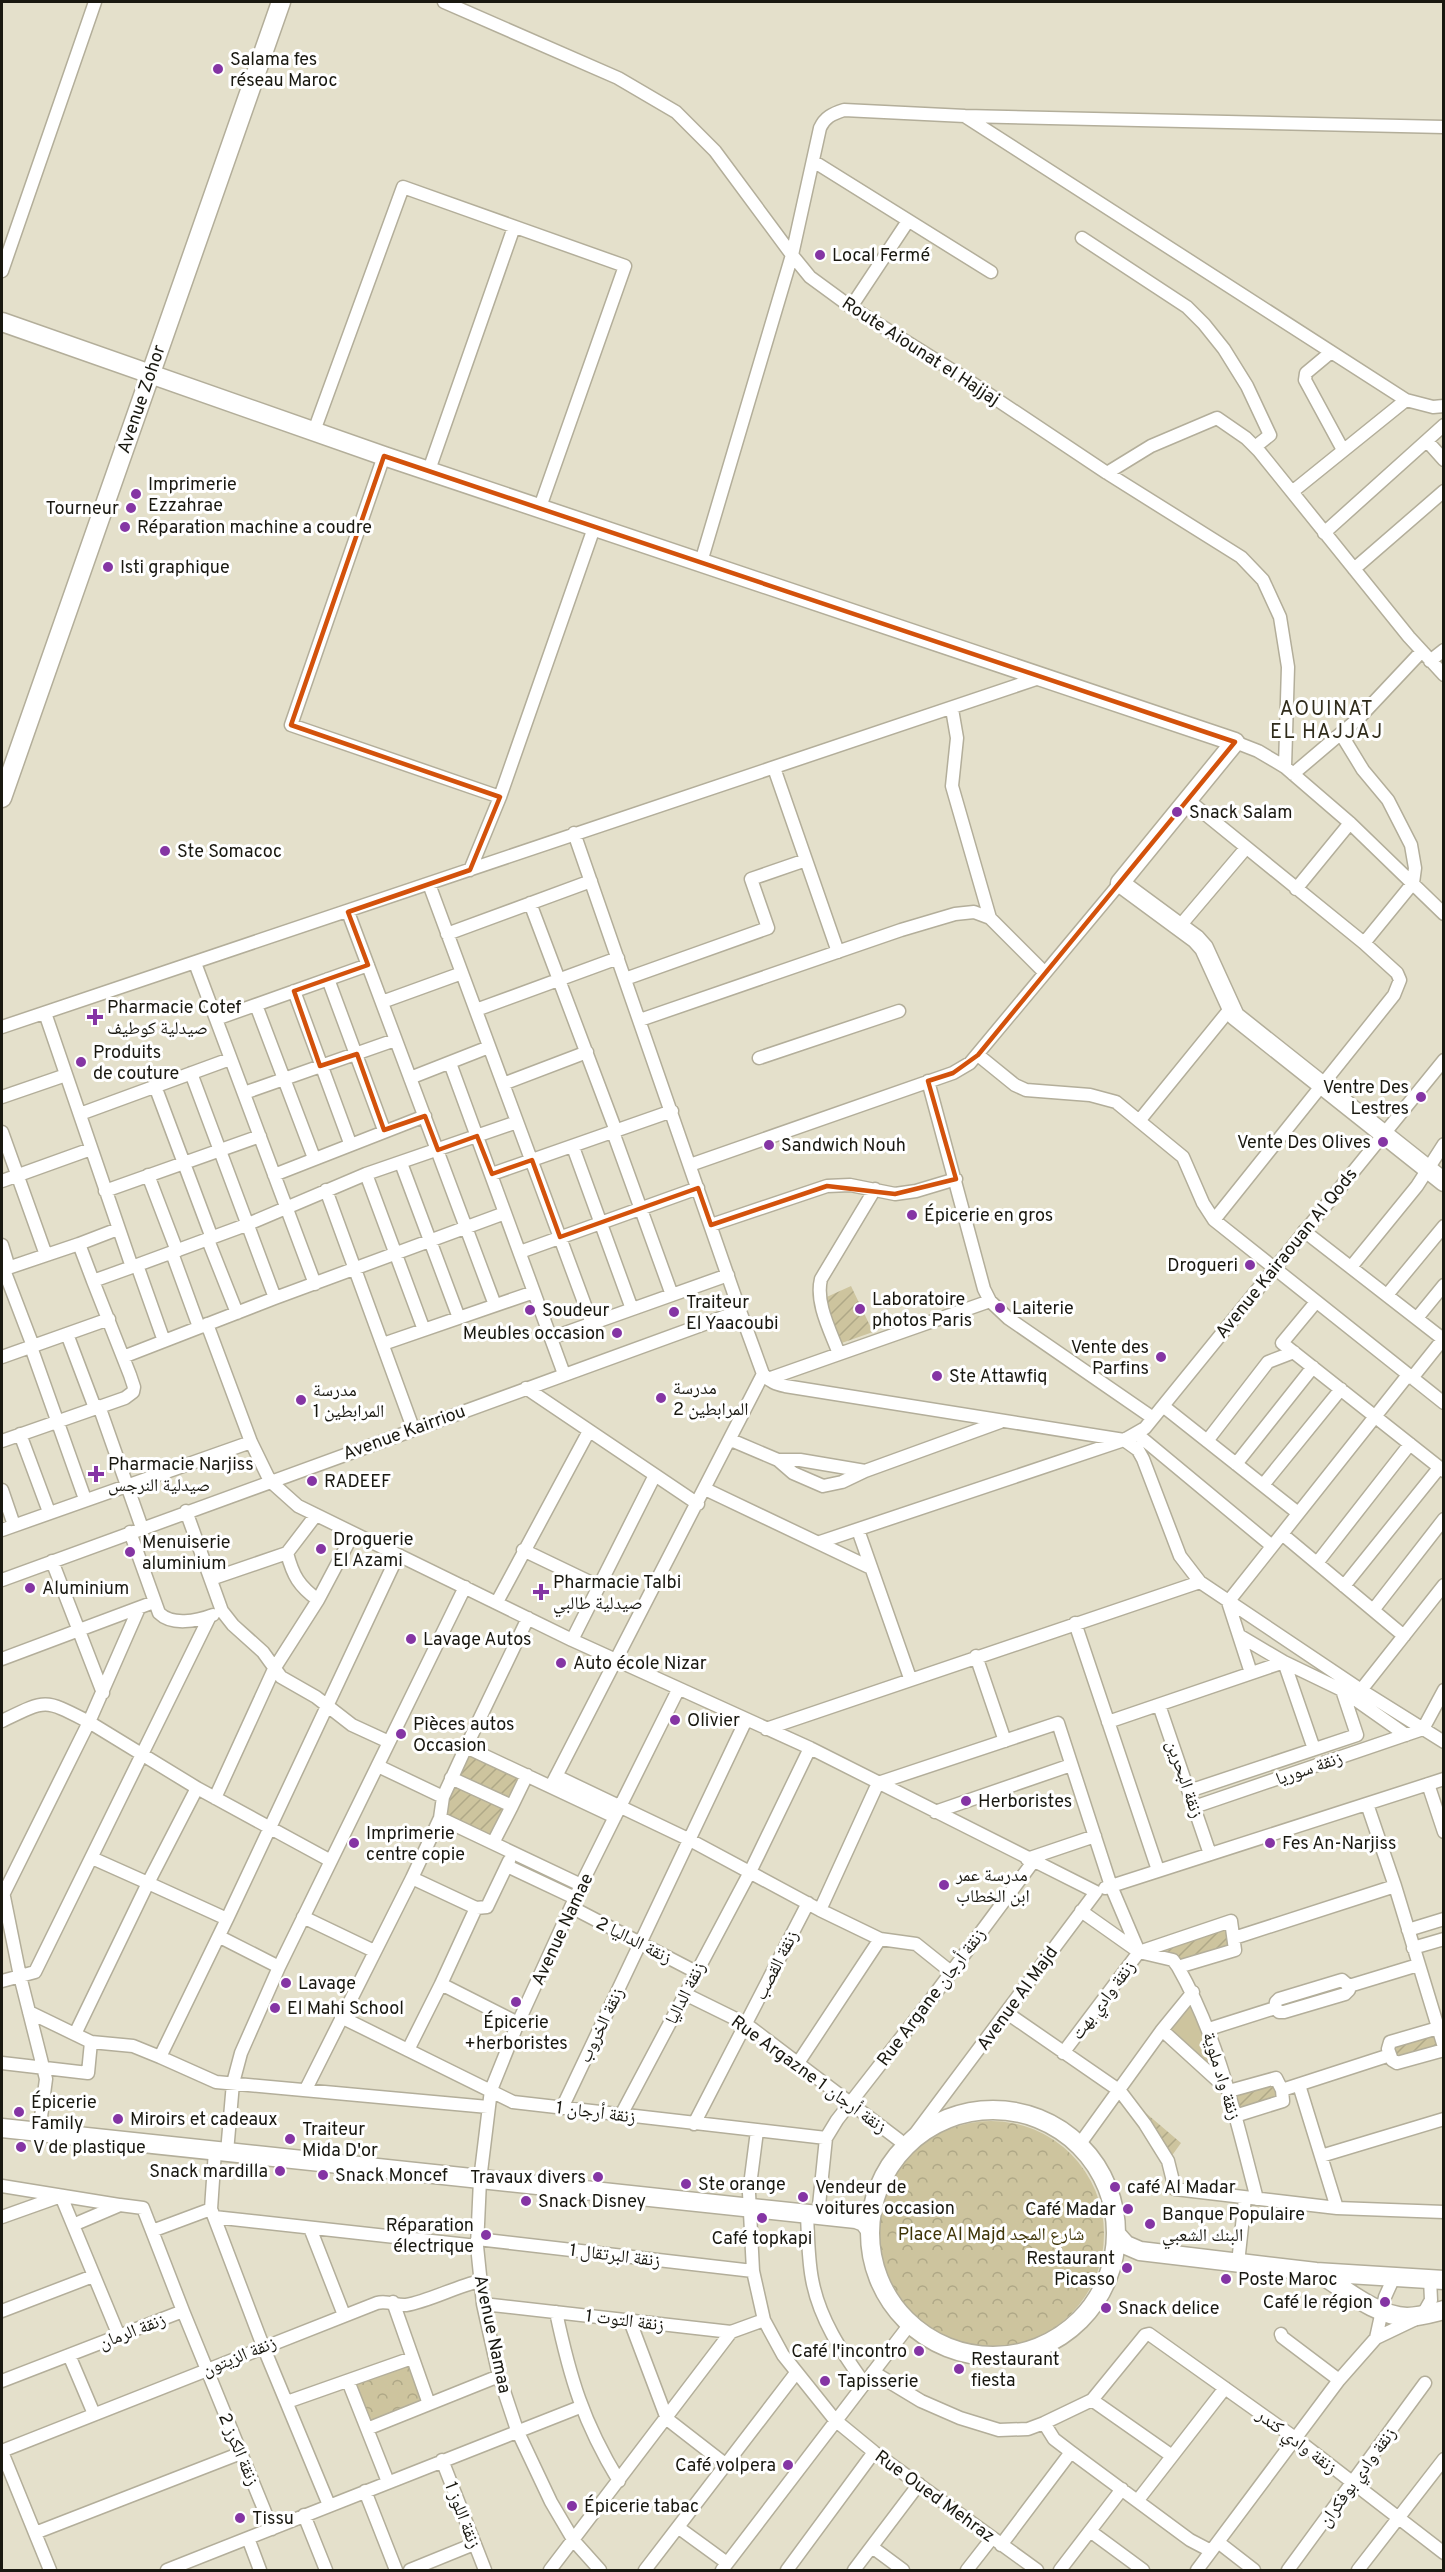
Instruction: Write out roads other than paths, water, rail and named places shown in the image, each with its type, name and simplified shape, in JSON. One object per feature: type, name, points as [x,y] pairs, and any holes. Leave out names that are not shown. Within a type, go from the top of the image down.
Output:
[{"type":"street","points":[[2,271],[95,2]]},
{"type":"street","name":"Avenue Zohor","points":[[2,798],[281,2]]},
{"type":"street","name":"Route Aiounat el Hajjaj","points":[[444,2],[618,78],[676,112],[696,129],[715,151],[810,277],[851,307],[963,376],[1107,473],[1241,557],[1263,580],[1280,617],[1288,667],[1289,771]]},
{"type":"street","points":[[701,562],[792,255],[820,128],[824,119],[834,113],[844,110],[965,116],[1443,127]]},
{"type":"street","points":[[965,116],[1406,400],[1433,407],[1443,406]]},
{"type":"street","points":[[813,161],[991,272]]},
{"type":"street","points":[[314,431],[403,187],[625,266],[540,507]]},
{"type":"street","points":[[851,307],[908,221]]},
{"type":"street","points":[[429,470],[514,227]]},
{"type":"street","points":[[1083,238],[1186,307],[1218,341],[1247,386],[1270,435],[1255,447]]},
{"type":"street","points":[[2,322],[384,456],[595,525],[1265,754],[1289,771],[1350,824],[1443,914]]},
{"type":"street","points":[[1330,352],[1306,374],[1305,380],[1343,450]]},
{"type":"street","points":[[1292,492],[1406,400]]},
{"type":"street","points":[[1107,473],[1151,446],[1217,418],[1255,447],[1443,675]]},
{"type":"street","points":[[1324,533],[1443,425]]},
{"type":"street","points":[[1426,441],[1443,460]]},
{"type":"street","points":[[384,456],[291,725],[500,797]]},
{"type":"street","points":[[1354,569],[1443,491]]},
{"type":"street","points":[[470,870],[500,797],[595,525]]},
{"type":"street","points":[[1289,771],[1341,734],[1426,656],[1443,650]]},
{"type":"street","points":[[2,1027],[1042,677]]},
{"type":"street","points":[[952,709],[957,738],[952,786],[990,918]]},
{"type":"street","points":[[1341,734],[1363,770],[1388,800],[1406,833],[1413,856],[1413,883],[1364,943]]},
{"type":"street","points":[[690,1165],[953,1073],[978,1055],[1235,742]]},
{"type":"street","points":[[774,768],[838,952]]},
{"type":"street","points":[[1188,800],[1364,943],[1397,973],[1400,984],[1394,995],[1214,1220]]},
{"type":"street","points":[[1296,889],[1350,824]]},
{"type":"street","points":[[574,833],[740,1311],[766,1377],[776,1384],[785,1386],[1124,1440],[1138,1450],[1143,1459],[1180,1556],[1200,1582],[1443,1742]]},
{"type":"street","points":[[1179,927],[1246,848]]},
{"type":"street","points":[[626,979],[768,928],[751,879],[806,860]]},
{"type":"street","points":[[447,934],[591,881]]},
{"type":"street","points":[[1120,883],[1204,948],[1235,1016],[1443,1182]]},
{"type":"street","points":[[429,884],[592,1324]]},
{"type":"street","points":[[530,903],[587,1052],[672,1295]]},
{"type":"street","points":[[348,912],[495,1305]]},
{"type":"street","points":[[640,1020],[955,914],[974,912],[990,918],[1045,973]]},
{"type":"street","points":[[476,1010],[618,958]]},
{"type":"street","points":[[195,963],[315,1284]]},
{"type":"street","points":[[216,1019],[369,965]]},
{"type":"street","points":[[382,1002],[462,973]]},
{"type":"street","points":[[328,979],[384,1130]]},
{"type":"street","points":[[294,991],[350,1143]]},
{"type":"street","points":[[256,1005],[314,1158]]},
{"type":"street","points":[[1140,1121],[1230,1009]]},
{"type":"street","points":[[759,1058],[899,1011]]},
{"type":"street","points":[[45,1013],[118,1229],[164,1341]]},
{"type":"street","points":[[244,1093],[395,1040]]},
{"type":"street","points":[[410,1078],[489,1047]]},
{"type":"street","points":[[503,1084],[587,1052]]},
{"type":"street","points":[[978,1055],[1015,1085],[1026,1090],[1105,1098],[1116,1102],[1183,1157],[1203,1203],[1214,1220],[1442,1400]]},
{"type":"street","points":[[80,1114],[230,1059]]},
{"type":"street","name":"Avenue Kairaouan Al Qods","points":[[820,1542],[1137,1434],[1163,1406],[1443,1060]]},
{"type":"street","points":[[450,1063],[564,1374]]},
{"type":"street","points":[[191,1073],[274,1298]]},
{"type":"street","points":[[2,1097],[66,1075]]},
{"type":"street","points":[[928,1081],[984,1289],[990,1301],[1008,1318],[1153,1418]]},
{"type":"street","points":[[155,1086],[237,1313]]},
{"type":"street","points":[[492,1174],[672,1112]]},
{"type":"street","points":[[274,1175],[350,1143],[425,1116]]},
{"type":"street","points":[[93,1281],[246,1225],[366,1174],[517,1122]]},
{"type":"street","points":[[2,1132],[46,1256]]},
{"type":"street","points":[[105,1191],[260,1136]]},
{"type":"street","points":[[1352,1267],[1417,1186],[1443,1144]]},
{"type":"street","points":[[573,1147],[632,1310]]},
{"type":"street","points":[[2,1181],[91,1149]]},
{"type":"street","points":[[400,1163],[459,1318]]},
{"type":"street","points":[[366,1174],[424,1330]]},
{"type":"street","points":[[148,1175],[174,1252],[251,1442],[270,1481],[298,1506],[572,1640],[810,1749],[1096,1892],[1443,1779]]},
{"type":"street","points":[[711,1225],[827,1186],[850,1185],[895,1194],[916,1191],[956,1179]]},
{"type":"street","points":[[520,1252],[698,1188]]},
{"type":"street","points":[[839,1354],[820,1300],[821,1279],[874,1189]]},
{"type":"street","points":[[326,1190],[413,1428]]},
{"type":"street","points":[[123,1357],[274,1298],[505,1213]]},
{"type":"street","points":[[1387,1295],[1443,1226]]},
{"type":"street","points":[[5,1269],[118,1229]]},
{"type":"street","points":[[1228,1602],[1376,1416],[1443,1338],[1304,1231]]},
{"type":"street","points":[[2,1441],[125,1398],[133,1392],[132,1381],[79,1244]]},
{"type":"street","points":[[2,1245],[5,1269],[85,1499]]},
{"type":"street","points":[[551,1338],[728,1275]]},
{"type":"street","points":[[1417,1318],[1443,1285]]},
{"type":"street","points":[[383,1344],[534,1292]]},
{"type":"street","points":[[553,1781],[766,1377],[990,1301]]},
{"type":"street","points":[[1316,1302],[1282,1343],[1441,1470],[1344,1586]]},
{"type":"street","name":"Avenue Kairriou","points":[[2,1580],[413,1428],[740,1311]]},
{"type":"street","points":[[2,1357],[109,1319]]},
{"type":"street","points":[[67,1334],[128,1484],[136,1530],[154,1602],[165,1618],[197,1620],[222,1611]]},
{"type":"street","points":[[1207,1441],[1268,1362],[1294,1352]]},
{"type":"street","points":[[1236,1464],[1312,1367]]},
{"type":"street","points":[[526,1388],[698,1504]]},
{"type":"street","points":[[1263,1485],[1341,1389]]},
{"type":"street","points":[[1163,1406],[1298,1514]]},
{"type":"street","points":[[731,1440],[778,1460],[793,1473],[823,1486],[842,1482],[865,1471],[1002,1421]]},
{"type":"street","points":[[497,1602],[589,1431]]},
{"type":"street","points":[[20,1434],[50,1512]]},
{"type":"street","points":[[1137,1434],[1272,1546]]},
{"type":"street","points":[[2,1530],[251,1442]]},
{"type":"street","points":[[1317,1563],[1410,1444]]},
{"type":"street","points":[[778,1460],[800,1460],[865,1471]]},
{"type":"street","points":[[572,1640],[655,1474]]},
{"type":"street","points":[[705,1489],[871,1568]]},
{"type":"street","points":[[2,1490],[14,1525]]},
{"type":"street","points":[[186,1512],[222,1611],[233,1625],[263,1652],[274,1669],[289,1683],[328,1706],[352,1725],[389,1742]]},
{"type":"street","points":[[211,1580],[287,1553],[316,1515]]},
{"type":"street","points":[[1374,1610],[1443,1520]]},
{"type":"street","points":[[858,1530],[910,1678]]},
{"type":"street","points":[[215,1798],[274,1669],[318,1600],[353,1534]]},
{"type":"street","points":[[1282,1534],[1404,1636]]},
{"type":"street","points":[[523,1550],[598,1586]]},
{"type":"street","points":[[287,1553],[295,1579],[301,1588],[318,1600]]},
{"type":"street","points":[[160,2057],[271,1830],[398,1555]]},
{"type":"street","points":[[52,1561],[102,1694]]},
{"type":"street","points":[[765,1729],[910,1678],[1200,1582]]},
{"type":"street","points":[[1361,1690],[1443,1585]]},
{"type":"street","points":[[329,2505],[263,2346],[213,2213],[221,2152],[236,2067],[279,1967],[465,1587]]},
{"type":"street","points":[[2,1659],[154,1602]]},
{"type":"street","points":[[1228,1602],[1251,1673]]},
{"type":"street","points":[[39,2132],[46,2079],[20,1976],[3,1888],[89,1722],[139,1608]]},
{"type":"street","points":[[2,1981],[35,1972],[210,1616]]},
{"type":"street","points":[[306,2089],[412,1878],[440,1818],[443,1797],[528,1618]]},
{"type":"street","points":[[1075,1623],[1158,1870]]},
{"type":"street","points":[[1240,1636],[1284,1662],[1342,1690],[1406,1735]]},
{"type":"street","points":[[976,1656],[1005,1741]]},
{"type":"street","points":[[1108,1722],[1284,1662]]},
{"type":"street","points":[[1284,1662],[1314,1749]]},
{"type":"street","name":"Avenue Namae","points":[[480,2180],[491,2090],[518,2023],[581,1885],[678,1690]]},
{"type":"street","name":"زنقة سوريا","points":[[1189,1791],[1357,1735],[1342,1690]]},
{"type":"street","points":[[1423,1729],[1443,1690]]},
{"type":"street","points":[[2,1721],[33,1706],[44,1703],[56,1705],[89,1722],[271,1830],[331,1861]]},
{"type":"street","name":"زنقة البحرين","points":[[1159,1705],[1210,1854]]},
{"type":"street","name":"زنقة الخروب","points":[[562,2108],[746,1720]]},
{"type":"street","points":[[820,1910],[878,1783],[1058,1723],[1112,1886],[1139,1952]]},
{"type":"street","name":"زنقة سوريا","points":[[1194,1806],[1423,1729]]},
{"type":"street","points":[[466,1747],[527,1775],[553,1781],[618,1811],[688,1839],[820,1910],[880,1939],[916,1944],[951,1972]]},
{"type":"street","name":"زنقة الداليا","points":[[621,2115],[750,1872],[810,1749]]},
{"type":"street","points":[[935,1812],[1071,1765]]},
{"type":"street","points":[[378,1766],[443,1797]]},
{"type":"street","points":[[493,1843],[527,1775]]},
{"type":"street","points":[[452,1778],[512,1806]]},
{"type":"street","points":[[1428,1784],[1443,1832]]},
{"type":"street","points":[[75,2034],[197,1788]]},
{"type":"street","points":[[1367,1804],[1395,1886],[1438,2028],[1443,2048],[1398,2063],[1390,2055],[1388,2046],[1390,2042],[1438,2028]]},
{"type":"street","points":[[440,1818],[581,1885]]},
{"type":"street","points":[[1030,1861],[1095,1836]]},
{"type":"street","points":[[412,1878],[476,1908],[487,1907],[513,1853]]},
{"type":"street","points":[[92,1858],[227,1919]]},
{"type":"street","name":"Rue Argane زنقة أرجان","points":[[850,2102],[951,1972],[1030,1861]]},
{"type":"street","name":"زنقة الداليا 2","points":[[507,1866],[696,1972]]},
{"type":"street","points":[[1081,1911],[1139,1952],[1175,1963],[1235,1950],[1234,1938],[1395,1886]]},
{"type":"street","name":"Avenue Al Majd","points":[[903,2143],[938,2104],[1096,1892]]},
{"type":"street","name":"زنقة القصب","points":[[694,2124],[808,1903]]},
{"type":"street","points":[[408,2050],[476,1908]]},
{"type":"street","points":[[303,1917],[374,1951]]},
{"type":"street","points":[[1408,1930],[1443,1919]]},
{"type":"street","name":"زنقة وادي بهت","points":[[1063,2053],[1139,1952],[1230,1921],[1234,1938]]},
{"type":"street","points":[[220,1937],[279,1967]]},
{"type":"street","points":[[798,2063],[880,1939]]},
{"type":"street","points":[[1413,1948],[1443,1939]]},
{"type":"street","name":"زنقة واد ملوية","points":[[1175,1963],[1193,1992],[1209,2029],[1229,2091],[1251,2198]]},
{"type":"street","points":[[1209,2029],[1275,2008],[1279,1999],[1342,1980],[1349,1986],[1418,1965]]},
{"type":"street","points":[[441,1984],[518,2023]]},
{"type":"street","points":[[1079,2145],[1162,2030],[1193,1992]]},
{"type":"street","name":"Rue Argazne 1 زنقة أرجان","points":[[685,1994],[746,2024],[903,2143]]},
{"type":"street","points":[[29,2012],[92,2042],[133,2046],[216,2082],[489,2107]]},
{"type":"street","points":[[1007,2013],[1120,2091],[1145,2124],[1168,2161],[1175,2189],[1337,2208],[1443,2212]]},
{"type":"street","name":"زنقة أرجان 1","points":[[341,2017],[513,2102],[826,2139]]},
{"type":"street","points":[[1162,2030],[1229,2091],[1276,2078],[1282,2090],[1283,2101],[1235,2116]]},
{"type":"street","points":[[2,2063],[88,2073],[92,2042]]},
{"type":"street","points":[[1282,2090],[1390,2055]]},
{"type":"street","points":[[1299,2085],[1337,2208]]},
{"type":"street","points":[[850,2102],[826,2139],[812,2215],[812,2278],[826,2323],[842,2353],[864,2383]]},
{"type":"street","points":[[995,2110],[1021,2114],[1045,2122],[1079,2145],[1095,2163],[1106,2184],[1115,2211],[1117,2235],[1114,2259],[1103,2290],[1084,2316],[1053,2341],[1026,2352],[994,2356],[966,2354],[936,2343],[910,2324],[891,2303],[878,2278],[863,2224],[872,2209],[882,2180],[903,2143],[948,2119],[974,2112],[995,2110]]},
{"type":"street","points":[[1321,2156],[1443,2119]]},
{"type":"street","points":[[2,2128],[812,2215],[863,2224]]},
{"type":"street","name":"Rue Oued Mehraz","points":[[757,2131],[749,2209],[753,2271],[764,2320],[771,2337],[796,2373],[835,2420],[874,2452],[1037,2571]]},
{"type":"street","name":"Avenue Namaa","points":[[480,2180],[477,2243],[480,2281],[499,2376],[517,2430],[551,2502],[574,2541],[600,2571]]},
{"type":"street","points":[[2,2186],[120,2205]]},
{"type":"street","points":[[2,2217],[61,2196]]},
{"type":"street","points":[[61,2196],[119,2336]]},
{"type":"street","points":[[1238,2263],[1251,2198]]},
{"type":"street","points":[[73,2225],[120,2205]]},
{"type":"street","name":"زنقة الرمان","points":[[2,2381],[183,2311],[143,2208],[120,2205]]},
{"type":"street","points":[[152,2231],[213,2213]]},
{"type":"street","name":"زنقة البرتقال 1","points":[[213,2213],[310,2228],[753,2271]]},
{"type":"street","points":[[310,2228],[344,2315]]},
{"type":"street","points":[[1117,2235],[1126,2245],[1140,2251],[1316,2272],[1437,2280],[1431,2300],[1422,2316]]},
{"type":"street","points":[[1114,2259],[1140,2251]]},
{"type":"street","points":[[1316,2272],[1382,2311],[1398,2316],[1422,2316]]},
{"type":"street","points":[[2,2311],[93,2276]]},
{"type":"street","points":[[1376,2338],[1388,2287],[1394,2277]]},
{"type":"street","name":"زنقة الزيتون","points":[[2,2452],[263,2346],[377,2303],[393,2302],[407,2305],[464,2284],[480,2281]]},
{"type":"street","points":[[393,2302],[429,2404]]},
{"type":"street","name":"زنقة التوت 1","points":[[483,2304],[731,2332],[764,2320]]},
{"type":"street","points":[[1197,2571],[1339,2380],[1376,2338],[1422,2316],[1443,2310]]},
{"type":"street","name":"زنقة الكرز 2","points":[[183,2311],[272,2529]]},
{"type":"street","points":[[556,2312],[580,2407],[597,2446],[619,2481]]},
{"type":"street","points":[[630,2321],[667,2419],[725,2464]]},
{"type":"street","points":[[678,2528],[724,2567],[910,2324]]},
{"type":"street","points":[[550,2571],[731,2332]]},
{"type":"street","name":"زنقة وادي كندر","points":[[1092,2400],[1148,2334],[1295,2438],[1443,2553]]},
{"type":"street","points":[[1281,2334],[1339,2380]]},
{"type":"street","points":[[69,2355],[94,2414]]},
{"type":"street","points":[[287,2402],[412,2358]]},
{"type":"street","points":[[873,2372],[921,2400],[982,2425],[1010,2431],[1044,2423],[1092,2400],[1172,2456]]},
{"type":"street","points":[[645,2571],[796,2373]]},
{"type":"street","points":[[367,2429],[499,2376]]},
{"type":"street","points":[[348,2381],[388,2482]]},
{"type":"street","name":"زنقة وادي بوفكران","points":[[1288,2571],[1425,2383]]},
{"type":"street","points":[[1138,2500],[1224,2388]]},
{"type":"street","points":[[167,2571],[517,2430],[580,2407]]},
{"type":"street","points":[[1044,2423],[1054,2439],[1190,2540],[1215,2547],[1254,2571]]},
{"type":"street","points":[[2,2452],[50,2571]]},
{"type":"street","points":[[787,2571],[874,2452]]},
{"type":"street","points":[[967,2571],[997,2541],[1071,2452]]},
{"type":"street","points":[[35,2533],[241,2453]]},
{"type":"street","points":[[1358,2571],[1443,2459]]},
{"type":"street","name":"زنقة اللوز 1","points":[[442,2460],[485,2571]]},
{"type":"street","points":[[854,2571],[919,2484]]},
{"type":"street","points":[[1060,2571],[1122,2489]]},
{"type":"street","points":[[365,2491],[396,2571]]},
{"type":"street","points":[[304,2516],[326,2571]]},
{"type":"street","points":[[1090,2531],[1143,2571]]},
{"type":"street","points":[[248,2538],[260,2571]]},
{"type":"street","points":[[410,2571],[474,2544]]},
{"type":"street","points":[[872,2547],[903,2571]]},
{"type":"place","name":"Salama fes réseau Maroc","points":[[218,69]]},
{"type":"place","name":"Local Fermé","points":[[820,255]]},
{"type":"place","name":"Imprimerie Ezzahrae","points":[[136,494]]},
{"type":"place","name":"Tourneur","points":[[131,508]]},
{"type":"place","name":"Réparation machine a coudre","points":[[125,527]]},
{"type":"place","name":"Isti graphique","points":[[108,567]]},
{"type":"place","name":"Snack Salam","points":[[1177,812]]},
{"type":"place","name":"Ste Somacoc","points":[[165,851]]},
{"type":"place","name":"Pharmacie Cotef صيدلية كوطيف","points":[[95,1017]]},
{"type":"place","name":"Produits de couture","points":[[81,1062]]},
{"type":"place","name":"Ventre Des Lestres","points":[[1421,1097]]},
{"type":"place","name":"Vente Des Olives","points":[[1383,1142]]},
{"type":"place","name":"Sandwich Nouh","points":[[769,1145]]},
{"type":"place","name":"Épicerie en gros","points":[[912,1215]]},
{"type":"place","name":"Drogueri","points":[[1250,1265]]},
{"type":"place","name":"Laiterie","points":[[1000,1308]]},
{"type":"place","name":"Laboratoire photos Paris","points":[[860,1309]]},
{"type":"place","name":"Soudeur","points":[[530,1310]]},
{"type":"place","name":"Traiteur El Yaacoubi","points":[[674,1312]]},
{"type":"place","name":"Meubles occasion","points":[[617,1333]]},
{"type":"place","name":"Vente des Parfins","points":[[1161,1357]]},
{"type":"place","name":"Ste Attawfiq","points":[[937,1376]]},
{"type":"place","name":"مدرسة المرابطين 2","points":[[661,1398]]},
{"type":"place","name":"مدرسة المرابطين 1","points":[[301,1400]]},
{"type":"place","name":"Pharmacie Narjiss صيدلية النرجس","points":[[96,1474]]},
{"type":"place","name":"RADEEF","points":[[312,1481]]},
{"type":"place","name":"Droguerie El Azami","points":[[321,1549]]},
{"type":"place","name":"Menuiserie aluminium","points":[[130,1552]]},
{"type":"place","name":"Aluminium","points":[[30,1588]]},
{"type":"place","name":"Pharmacie Talbi صيدلية طالبي","points":[[541,1592]]},
{"type":"place","name":"Lavage Autos","points":[[411,1639]]},
{"type":"place","name":"Auto école Nizar","points":[[561,1663]]},
{"type":"place","name":"Olivier","points":[[675,1720]]},
{"type":"place","name":"Pièces autos Occasion","points":[[401,1734]]},
{"type":"place","name":"Herboristes","points":[[966,1801]]},
{"type":"place","name":"Imprimerie centre copie","points":[[354,1843]]},
{"type":"place","name":"Fes An-Narjiss","points":[[1270,1843]]},
{"type":"place","name":"مدرسة عمر ابن الخطاب","points":[[944,1885]]},
{"type":"place","name":"Lavage","points":[[286,1983]]},
{"type":"place","name":"Épicerie +herboristes","points":[[516,2002]]},
{"type":"place","name":"El Mahi School","points":[[275,2008]]},
{"type":"place","name":"Épicerie Family","points":[[19,2112]]},
{"type":"place","name":"Miroirs et cadeaux","points":[[118,2119]]},
{"type":"place","name":"Traiteur Mida D'or","points":[[290,2139]]},
{"type":"place","name":"V de plastique","points":[[21,2147]]},
{"type":"place","name":"Snack mardilla","points":[[280,2171]]},
{"type":"place","name":"Snack Moncef","points":[[323,2175]]},
{"type":"place","name":"Travaux divers","points":[[598,2177]]},
{"type":"place","name":"Ste orange","points":[[686,2184]]},
{"type":"place","name":"café Al Madar","points":[[1115,2187]]},
{"type":"place","name":"Vendeur de voitures occasion","points":[[803,2197]]},
{"type":"place","name":"Snack Disney","points":[[526,2201]]},
{"type":"place","name":"Café Madar","points":[[1128,2209]]},
{"type":"place","name":"Café topkapi","points":[[762,2218]]},
{"type":"place","name":"Banque Populaire البنك الشعبي","points":[[1150,2224]]},
{"type":"place","name":"Réparation électrique","points":[[486,2235]]},
{"type":"place","name":"Restaurant Picasso","points":[[1127,2268]]},
{"type":"place","name":"Poste Maroc","points":[[1226,2279]]},
{"type":"place","name":"Café le région","points":[[1385,2302]]},
{"type":"place","name":"Snack delice","points":[[1106,2308]]},
{"type":"place","name":"Café l'incontro","points":[[919,2351]]},
{"type":"place","name":"Restaurant fiesta","points":[[959,2369]]},
{"type":"place","name":"Tapisserie","points":[[825,2381]]},
{"type":"place","name":"Café volpera","points":[[788,2465]]},
{"type":"place","name":"Épicerie tabac","points":[[572,2506]]},
{"type":"place","name":"Tissu","points":[[240,2518]]},
{"type":"district","name":"AOUINAT EL HAJJAJ","points":[[1327,720]]},
{"type":"park label","name":"Place Al Majd شارع المجد","points":[[991,2234]]}]
